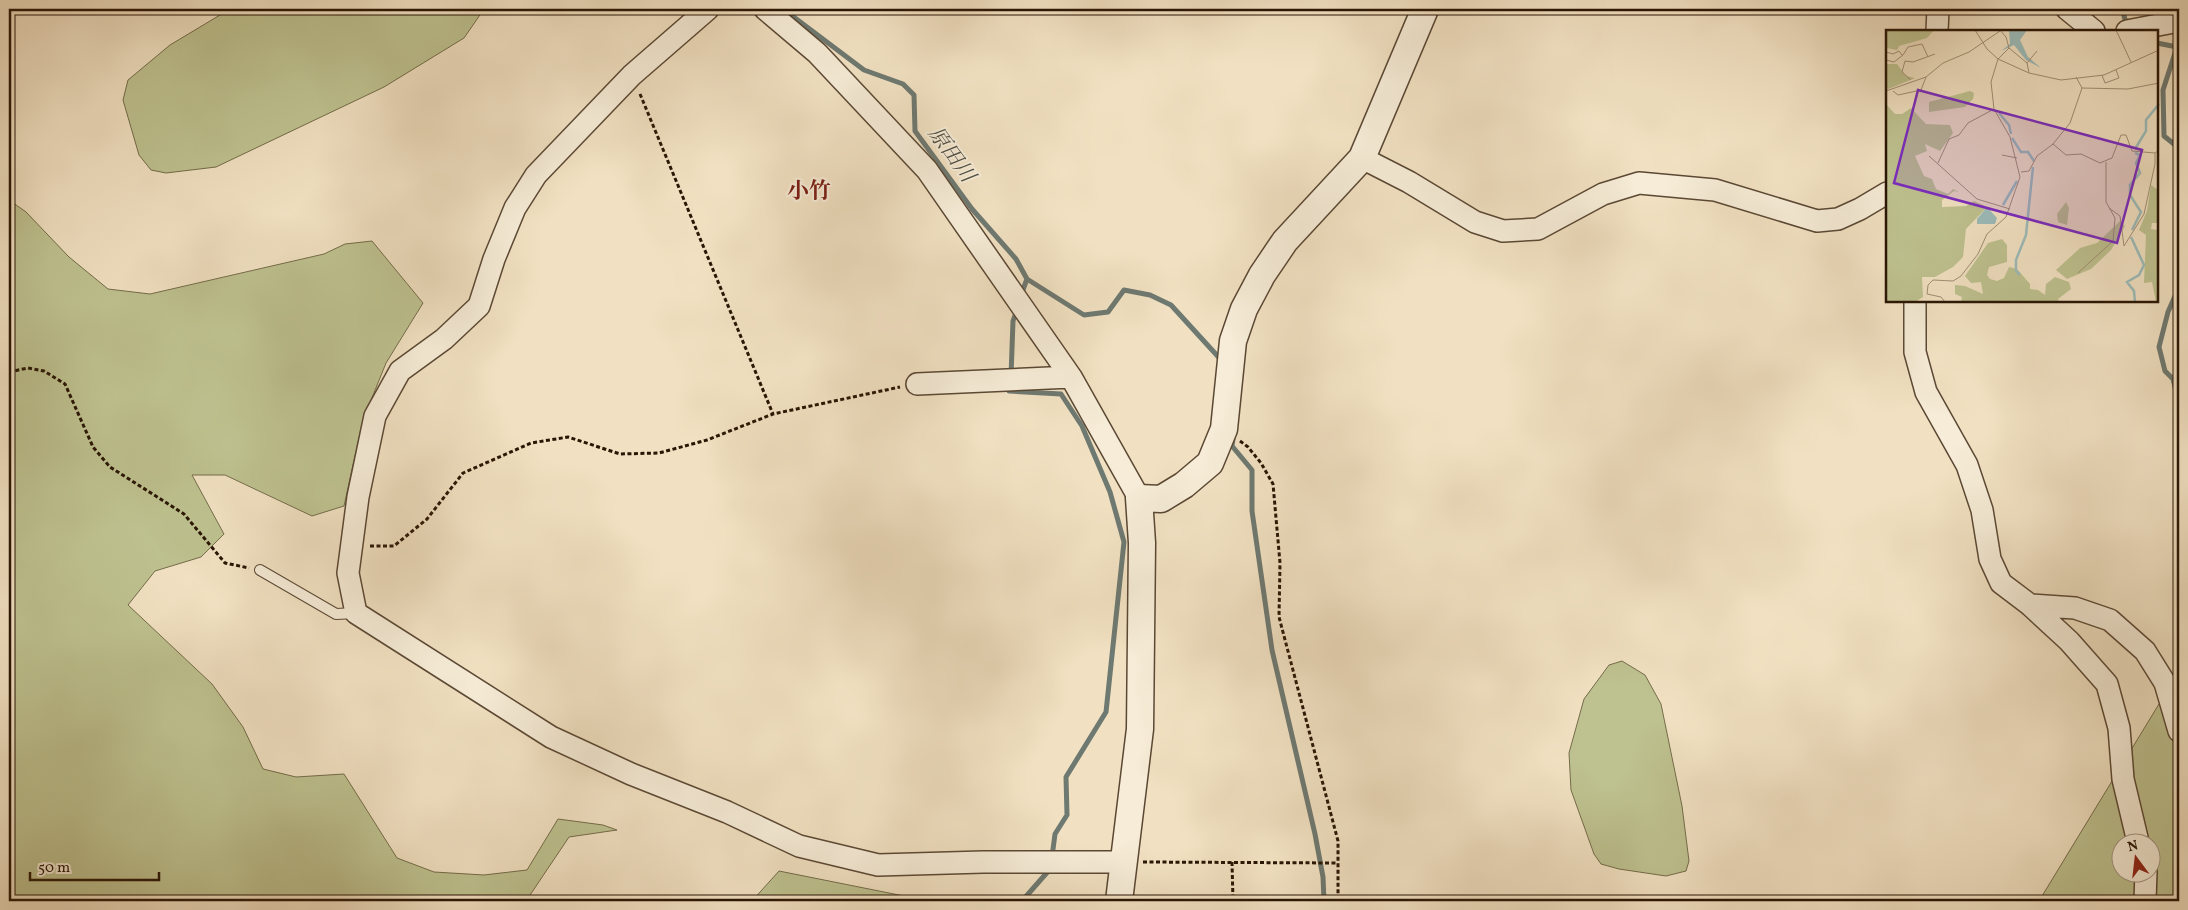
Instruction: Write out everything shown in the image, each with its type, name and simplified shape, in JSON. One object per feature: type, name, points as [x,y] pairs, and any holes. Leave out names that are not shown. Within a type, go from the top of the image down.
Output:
[{"type":"street","points":[[708,9],[632,75],[536,175],[515,208],[494,259],[479,306],[444,339],[400,371],[375,416],[358,497],[348,573],[356,613],[551,737],[631,774],[727,812],[800,846],[878,865],[983,862],[1125,862]]},
{"type":"street","points":[[765,9],[817,54],[926,170],[1070,377],[1139,498],[1142,544],[1140,729],[1119,901]]},
{"type":"street","points":[[1139,498],[1161,499],[1184,486],[1210,463],[1224,429],[1233,341],[1248,301],[1262,275],[1285,240],[1362,158],[1425,9]]},
{"type":"street","points":[[1937,30],[1938,9]]},
{"type":"street","points":[[2067,9],[2093,30]]},
{"type":"street","points":[[2132,30],[2179,21]]},
{"type":"street","points":[[1362,158],[1409,182],[1475,222],[1503,231],[1538,229],[1603,194],[1639,182],[1715,190],[1817,221],[1838,219],[1886,194]]},
{"type":"street","points":[[1915,302],[1915,352],[1926,392],[1967,465],[1982,510],[1990,559],[2001,583],[2030,605],[2069,641],[2107,684],[2119,728],[2123,779],[2136,832]]},
{"type":"street","points":[[917,384],[1070,377]]},
{"type":"street","points":[[2030,605],[2075,608],[2110,620],[2145,651],[2165,683],[2179,731]]},
{"type":"street","points":[[2145,901],[2146,882]]},
{"type":"lane","points":[[260,570],[336,614],[356,613]]},
{"type":"path","points":[[632,75],[773,414]]},
{"type":"path","points":[[9,372],[28,368],[36,369],[44,371],[65,384],[93,448],[110,467],[184,514],[225,563],[260,570]]},
{"type":"path","points":[[352,546],[394,546],[428,520],[463,473],[531,443],[568,437],[620,454],[659,453],[707,440],[773,414],[917,384]]},
{"type":"path","points":[[1224,429],[1248,447],[1273,484],[1280,563],[1279,617],[1338,841],[1338,901]]},
{"type":"path","points":[[1125,862],[1338,863]]},
{"type":"path","points":[[1232,862],[1233,901]]},
{"type":"green space","points":[[230,9],[484,9],[464,38],[384,87],[216,167],[166,173],[151,170],[139,155],[123,100],[128,80],[170,45]]},
{"type":"green space","points":[[9,200],[26,212],[69,257],[108,289],[150,294],[324,254],[345,244],[372,241],[423,303],[386,363],[363,420],[344,506],[312,516],[225,475],[192,475],[224,534],[201,557],[155,571],[128,605],[212,684],[243,727],[263,769],[296,777],[344,774],[397,858],[434,872],[484,875],[527,870],[558,819],[603,825],[617,830],[569,837],[526,901],[9,901]]},
{"type":"green space","points":[[1622,661],[1645,675],[1661,704],[1682,806],[1689,861],[1686,871],[1666,876],[1619,869],[1601,864],[1594,854],[1571,790],[1569,753],[1584,699],[1609,665]]},
{"type":"green space","points":[[2173,693],[2179,693],[2179,878],[2173,901],[2039,901],[2159,704]]},
{"type":"green space","points":[[779,871],[914,898],[913,901],[752,901]]},
{"type":"waterway","name":"原田川","points":[[783,9],[864,70],[903,84],[914,95],[915,131],[972,209],[1016,259],[1027,279],[1084,315],[1108,312],[1124,290],[1150,295],[1171,305],[1223,362]]},
{"type":"waterway","points":[[2122,9],[2127,26]]},
{"type":"waterway","points":[[2158,43],[2177,47],[2163,90],[2164,136],[2179,148]]},
{"type":"waterway","points":[[1021,295],[1027,279]]},
{"type":"waterway","points":[[2179,287],[2168,312],[2159,347],[2165,371],[2173,379],[2179,404]]},
{"type":"waterway","points":[[1011,376],[1013,321],[1017,310]]},
{"type":"waterway","points":[[1010,384],[1009,391],[1061,394],[1082,426],[1110,492],[1124,542],[1106,712],[1066,777],[1067,815],[1055,834],[1052,857]]},
{"type":"waterway","points":[[1233,439],[1232,446],[1252,470],[1252,511],[1272,650],[1315,834],[1323,877],[1324,901]]},
{"type":"waterway","points":[[1022,901],[1051,868]]},
{"type":"district","name":"小竹","points":[[809,190]]}]
